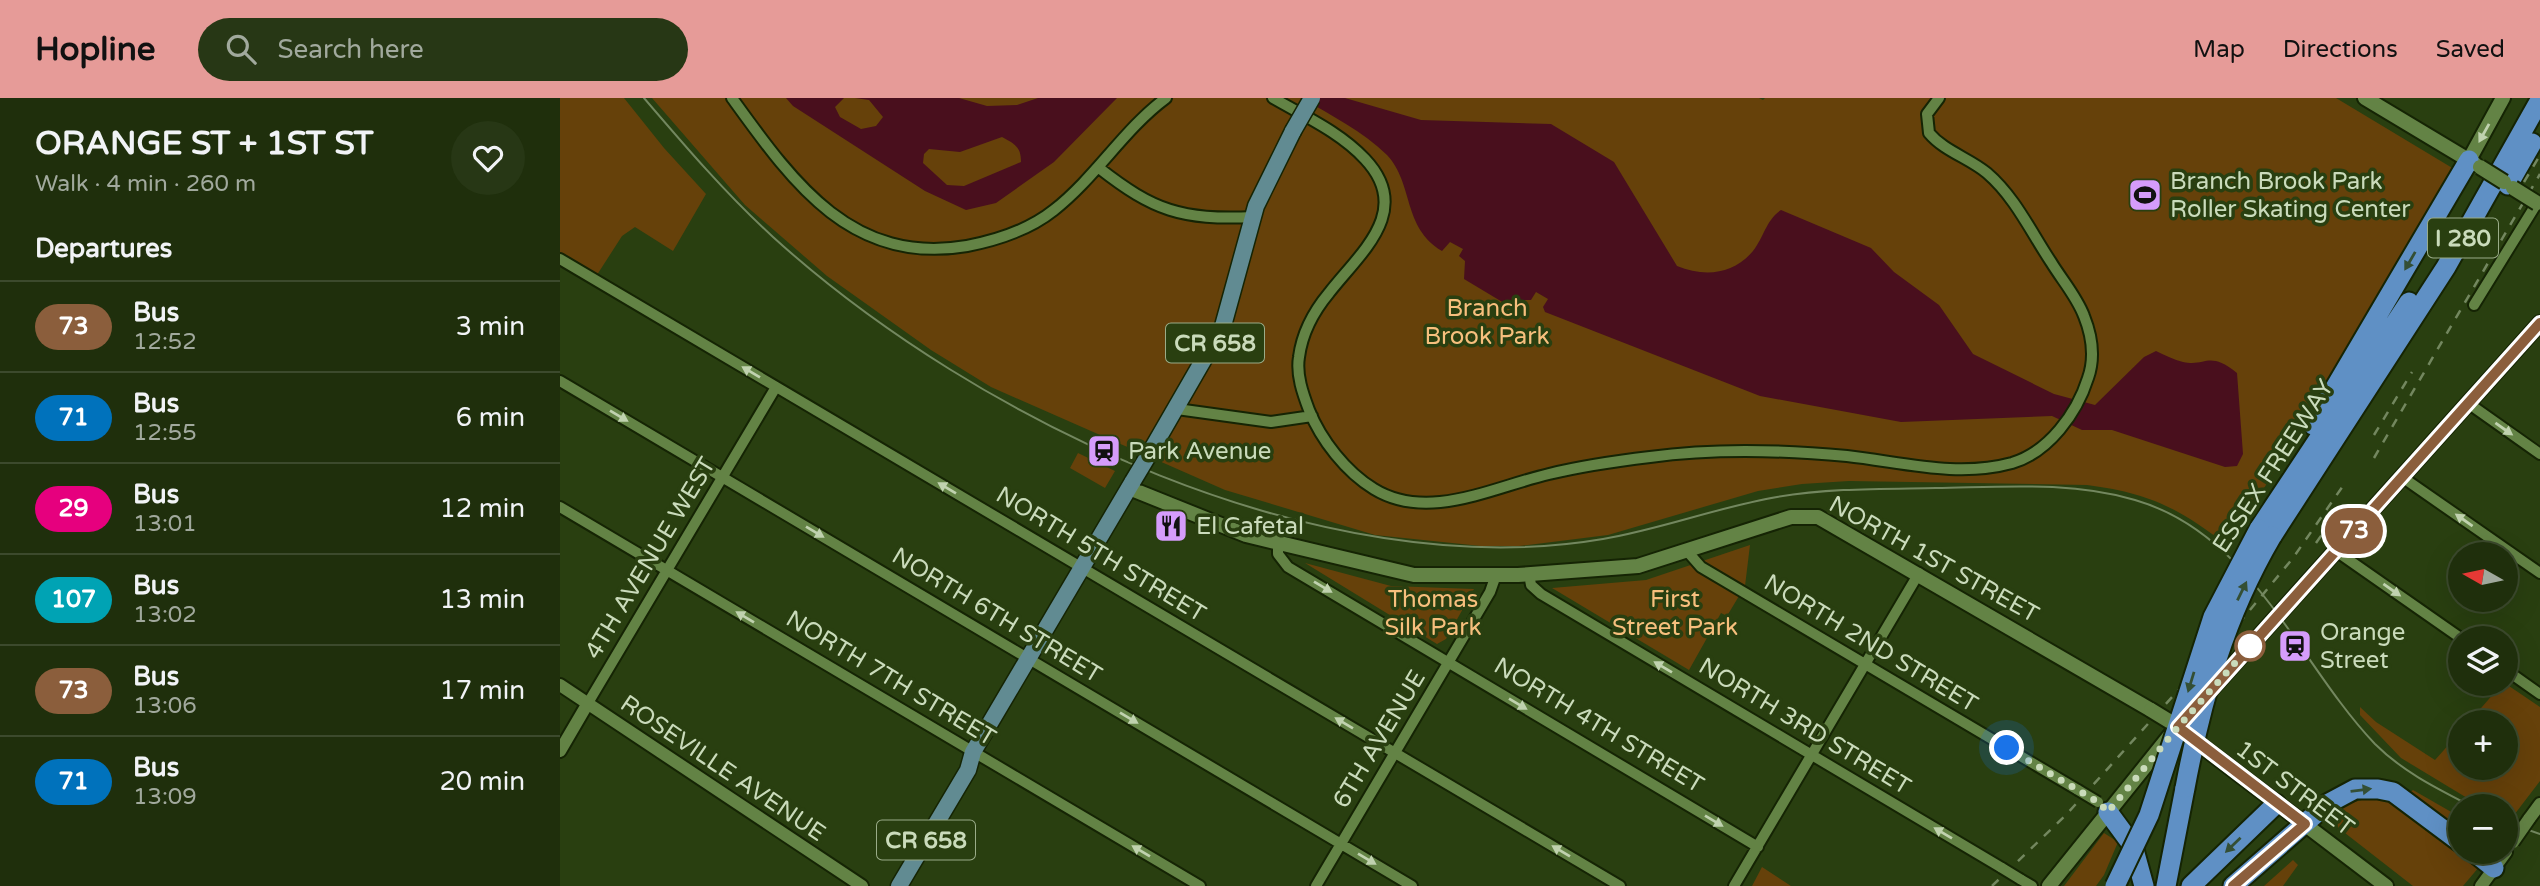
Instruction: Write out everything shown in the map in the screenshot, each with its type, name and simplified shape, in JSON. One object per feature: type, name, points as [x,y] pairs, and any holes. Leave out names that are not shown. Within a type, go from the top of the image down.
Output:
[{"type":"highway","name":"ESSEX FREEWAY","points":[[2115,886],[2136,845],[2160,785],[2213,617],[2262,529],[2424,278],[2526,98]]},
{"type":"highway","name":"ESSEX FREEWAY","points":[[2167,884],[2213,665],[2262,529],[2446,267],[2540,100]]},
{"type":"highway","points":[[2508,185],[2540,128]]},
{"type":"highway","points":[[2262,529],[2475,164]]},
{"type":"highway","points":[[2233,886],[2340,795],[2355,789],[2378,789],[2407,800],[2448,832]]},
{"type":"highway","points":[[2190,886],[2276,804]]},
{"type":"highway","points":[[2103,807],[2133,846],[2144,886]]},
{"type":"highway","points":[[2106,886],[2136,845]]},
{"type":"main road","name":"CR 658","points":[[899,886],[968,769],[973,751],[1177,409],[1227,315],[1253,217],[1267,178],[1312,98]]},
{"type":"main road","points":[[2365,98],[2539,201]]},
{"type":"main road","points":[[2475,164],[2504,101]]},
{"type":"main road","points":[[2049,886],[2103,807],[2173,724],[2336,551],[2539,328]]},
{"type":"main road","points":[[1131,484],[1240,533],[1278,543]]},
{"type":"main road","name":"NORTH 1ST STREET","points":[[1278,543],[1402,573],[1529,574],[1637,566],[1791,517],[1808,515],[1829,521],[2173,724]]},
{"type":"main road","name":"1ST STREET","points":[[2173,724],[2386,886]]},
{"type":"main road","name":"CR 658","points":[[888,886],[959,764],[973,751]]},
{"type":"street","points":[[732,98],[770,151],[810,197],[850,225],[890,245],[953,248],[1020,231],[1052,212],[1099,168],[1166,98]]},
{"type":"street","points":[[1273,98],[1350,145],[1375,171],[1382,191],[1382,221],[1375,239],[1323,300],[1304,339],[1298,369],[1312,416],[1328,443],[1362,480],[1389,497],[1422,503],[1458,499],[1565,470],[1678,454],[1787,452],[1942,469],[1978,468],[2027,457],[2044,446],[2057,432],[2083,390],[2090,373],[2092,350],[2081,310],[2005,191],[1982,169],[1938,142],[1929,133],[1927,114],[1939,98]]},
{"type":"street","points":[[1099,168],[1138,198],[1168,210],[1191,215],[1253,217]]},
{"type":"street","points":[[2474,305],[2539,201]]},
{"type":"street","name":"NORTH 5TH STREET","points":[[560,259],[1620,886]]},
{"type":"street","name":"NORTH 6TH STREET","points":[[560,381],[1412,886]]},
{"type":"street","name":"4TH AVENUE WEST","points":[[560,751],[776,387]]},
{"type":"street","points":[[2469,403],[2540,454]]},
{"type":"street","points":[[1177,409],[1271,422],[1312,416]]},
{"type":"street","points":[[2402,477],[2540,573]]},
{"type":"street","name":"NORTH 7TH STREET","points":[[560,507],[1200,886]]},
{"type":"street","name":"NORTH 4TH STREET","points":[[1278,543],[1278,554],[1284,564],[1758,847]]},
{"type":"street","name":"NORTH 2ND STREET","points":[[1688,551],[1701,567],[2103,807]]},
{"type":"street","points":[[2336,551],[2448,629]]},
{"type":"street","points":[[1734,886],[1919,573]]},
{"type":"street","name":"NORTH 3RD STREET","points":[[1529,574],[1531,585],[1541,594],[2032,886]]},
{"type":"street","name":"6TH AVENUE","points":[[1316,886],[1490,592],[1496,575]]},
{"type":"street","points":[[2518,678],[2540,694]]},
{"type":"street","name":"ROSEVILLE AVENUE","points":[[560,685],[862,886]]},
{"type":"street","points":[[2518,835],[2540,804]]},
{"type":"street","points":[[2481,886],[2498,864]]},
{"type":"green space","points":[[560,98],[624,98],[706,194],[673,251],[635,227],[622,236],[595,278],[560,256]]},
{"type":"green space","name":"Branch Brook Park","points":[[652,98],[2336,98],[2454,169],[2229,547],[2195,522],[2164,505],[2109,488],[2087,485],[1849,481],[1802,484],[1758,491],[1608,535],[1519,546],[1481,546],[1375,535],[1225,490],[991,387],[931,350],[827,276],[745,205]]},
{"type":"green space","points":[[1078,453],[1115,471],[1105,488],[1070,468]]},
{"type":"green space","name":"First Street Park","points":[[1750,545],[1745,586],[1727,616],[1721,613],[1689,670],[1552,588],[1646,580]]},
{"type":"green space","name":"Thomas Silk Park","points":[[1305,563],[1391,586],[1474,589],[1446,639],[1437,644]]},
{"type":"green space","points":[[2518,692],[2540,707],[2540,781],[2518,810],[2518,794],[2461,794],[2401,758],[2360,715],[2360,707],[2376,722],[2435,760],[2448,745],[2448,780],[2518,780],[2518,710],[2479,710],[2492,696],[2518,696]]},
{"type":"green space","points":[[2413,790],[2448,810],[2448,821],[2409,793]]},
{"type":"green space","points":[[2369,798],[2395,802],[2448,840],[2448,864],[2476,864],[2479,867],[2463,886],[2413,886],[2336,826],[2333,808]]},
{"type":"green space","points":[[2104,833],[2118,842],[2104,875],[2096,886],[2064,886]]},
{"type":"green space","points":[[2293,860],[2298,865],[2283,886],[2264,886]]},
{"type":"green space","points":[[1762,867],[1791,886],[1752,886]]},
{"type":"shaded area","points":[[786,98],[844,98],[835,107],[840,117],[861,129],[876,126],[883,117],[869,100],[855,98],[959,98],[987,106],[1017,105],[1038,98],[1117,98],[1054,162],[996,203],[966,210],[925,191],[793,106]],"holes":[[[1002,137],[1018,149],[1021,162],[964,186],[947,185],[923,163],[924,154],[929,149],[960,152]]]},
{"type":"shaded area","points":[[1302,98],[1345,98],[1421,120],[1551,124],[1614,162],[1677,266],[1697,272],[1718,272],[1745,259],[1781,210],[1871,248],[1894,272],[1939,305],[1973,354],[2054,394],[2095,405],[2144,357],[2156,351],[2183,362],[2220,362],[2237,373],[2243,454],[2237,466],[2225,467],[2112,430],[2082,430],[2052,416],[1901,422],[1760,396],[1545,312],[1543,307],[1548,299],[1536,292],[1531,300],[1518,300],[1509,306],[1464,279],[1465,261],[1459,256],[1463,249],[1450,242],[1442,251],[1420,230],[1401,179],[1387,155],[1357,131]]},
{"type":"tram line","points":[[644,98],[756,221],[856,305],[949,369],[1051,427],[1160,475],[1271,513],[1384,538],[1495,547],[1603,539],[1755,501],[1837,490],[2036,486],[2111,494],[2135,500],[2176,517],[2211,541],[2242,571],[2270,604],[2347,711],[2375,744],[2409,771],[2448,794]]},
{"type":"tram line","points":[[2518,826],[2540,834]]},
{"type":"railway","points":[[2524,182],[2540,155]]},
{"type":"railway","points":[[2374,458],[2540,174]]},
{"type":"railway","points":[[2374,435],[2412,372]]},
{"type":"railway","points":[[1992,886],[2066,815],[2245,616],[2293,558],[2345,483]]},
{"type":"railway","points":[[2316,543],[2346,500]]},
{"type":"bus line","name":"73","points":[[2233,886],[2305,824],[2178,727],[2540,323]]},
{"type":"place","name":"Branch Brook Park Roller Skating Center","points":[[2145,195]]},
{"type":"place","name":"Park Avenue","points":[[1104,451]]},
{"type":"place","name":"El Cafetal","points":[[1171,526]]},
{"type":"place","name":"Orange Street","points":[[2295,646]]},
{"type":"route","points":[[2007,748],[2098,802],[2108,812],[2178,727],[2252,644],[2250,646]]}]
